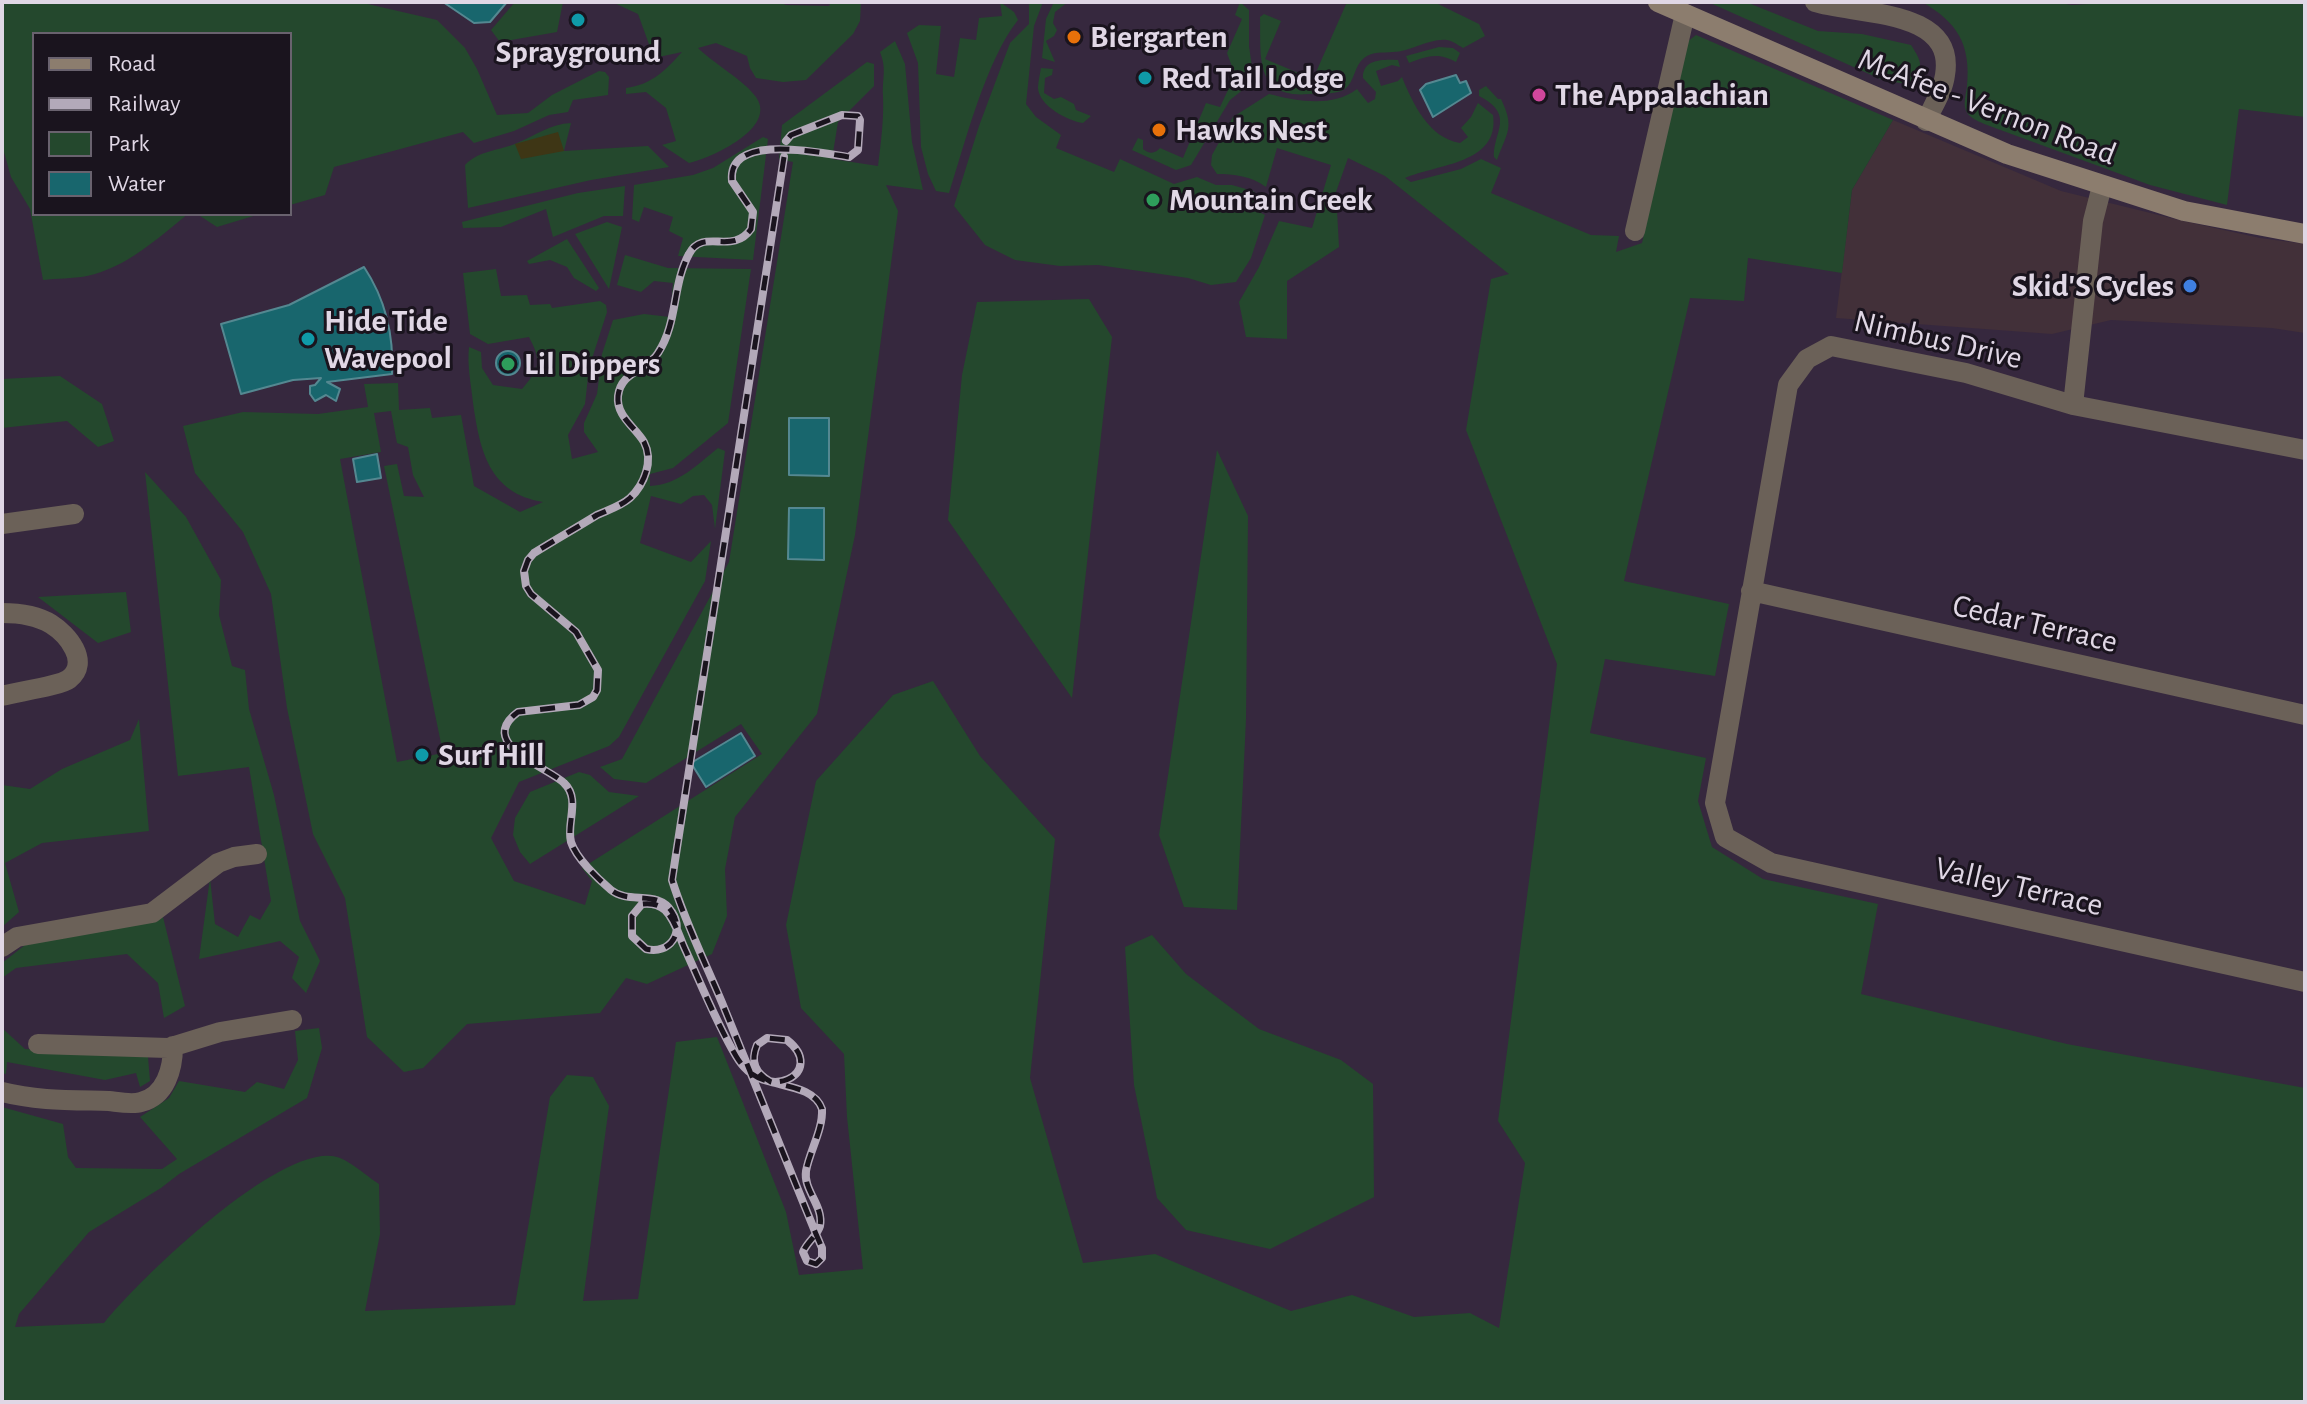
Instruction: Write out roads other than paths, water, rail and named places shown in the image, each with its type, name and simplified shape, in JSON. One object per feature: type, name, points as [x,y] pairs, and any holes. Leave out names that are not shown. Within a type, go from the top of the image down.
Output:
[{"type":"main road","name":"McAfee - Vernon Road","points":[[1658,2],[2007,154],[2184,211],[2305,234]]},
{"type":"street","points":[[1815,2],[1910,20],[1930,32],[1943,52],[1945,74],[1926,121]]},
{"type":"street","points":[[1635,231],[1685,14]]},
{"type":"street","points":[[2073,405],[2093,221],[2102,186]]},
{"type":"street","name":"Nimbus Drive","points":[[1725,837],[1715,803],[1751,591],[1788,385],[1807,359],[1831,346],[1966,373],[2073,405],[2305,450]]},
{"type":"street","points":[[2,524],[74,514]]},
{"type":"street","name":"Cedar Terrace","points":[[1751,591],[2305,715]]},
{"type":"street","points":[[2,613],[21,613],[50,623],[72,643],[79,660],[68,680],[2,696]]},
{"type":"street","name":"Valley Terrace","points":[[1725,837],[1771,863],[2305,982]]},
{"type":"street","points":[[2,947],[17,937],[152,913],[218,863],[257,854]]},
{"type":"street","points":[[38,1044],[173,1046],[220,1032],[292,1020]]},
{"type":"street","points":[[2,1092],[31,1098],[141,1103],[157,1093],[167,1080],[173,1067],[173,1046]]},
{"type":"water","points":[[443,2],[507,2],[490,22],[474,23]]},
{"type":"water","points":[[1456,75],[1460,83],[1466,81],[1471,93],[1433,117],[1420,90],[1426,84]]},
{"type":"water","name":"Hide Tide Wavepool","points":[[364,267],[378,292],[387,318],[392,345],[392,374],[327,382],[340,389],[336,401],[326,395],[315,401],[310,394],[310,386],[321,378],[293,380],[241,394],[221,324],[289,305]]},
{"type":"water","name":"Lil Dippers","points":[[508,351],[517,354],[520,363],[517,372],[508,375],[499,372],[496,363],[499,354]]},
{"type":"water","points":[[789,418],[829,418],[829,476],[789,475]]},
{"type":"water","points":[[377,454],[381,478],[357,482],[353,459]]},
{"type":"water","points":[[789,508],[824,508],[824,560],[788,559]]},
{"type":"water","points":[[741,733],[755,756],[706,787],[691,763]]},
{"type":"railway","points":[[784,157],[672,880],[689,927],[723,1005],[746,1062],[758,1091],[793,1177],[804,1205],[816,1234],[822,1248],[822,1258],[816,1264],[807,1261],[803,1252],[807,1245],[814,1236],[817,1233],[819,1230],[820,1226],[819,1212],[807,1185],[806,1171],[822,1109],[808,1093],[771,1082],[766,1079],[754,1062],[757,1045],[767,1038],[787,1040],[798,1052],[801,1063],[797,1073],[788,1079],[776,1082],[762,1080],[748,1071],[722,1030],[679,934],[676,928],[668,914],[657,905],[642,904],[632,916],[632,936],[646,949],[662,949],[676,934],[677,927],[676,920],[672,912],[659,901],[618,894],[594,874],[571,842],[572,796],[569,789],[519,754],[509,744],[505,734],[507,724],[518,712],[579,705],[593,697],[597,690],[598,670],[576,632],[531,594],[526,586],[524,571],[534,553],[626,501],[643,480],[648,465],[647,449],[620,410],[620,388],[629,376],[648,364],[658,353],[669,329],[684,266],[695,246],[702,242],[735,240],[751,229],[753,212],[732,181],[734,166],[744,156],[778,149],[849,157],[858,150],[860,120],[858,116],[842,115],[791,135],[786,141]]},
{"type":"place","name":"Sprayground","points":[[578,20]]},
{"type":"place","name":"Biergarten","points":[[1074,37]]},
{"type":"place","name":"Red Tail Lodge","points":[[1145,78]]},
{"type":"place","name":"The Appalachian","points":[[1539,95]]},
{"type":"place","name":"Hawks Nest","points":[[1159,130]]},
{"type":"place","name":"Mountain Creek","points":[[1153,200]]},
{"type":"place","name":"Skid'S Cycles","points":[[2190,286]]},
{"type":"place","name":"Hide Tide Wavepool","points":[[308,339]]},
{"type":"place","name":"Lil Dippers","points":[[508,364]]},
{"type":"place","name":"Surf Hill","points":[[422,755]]}]
